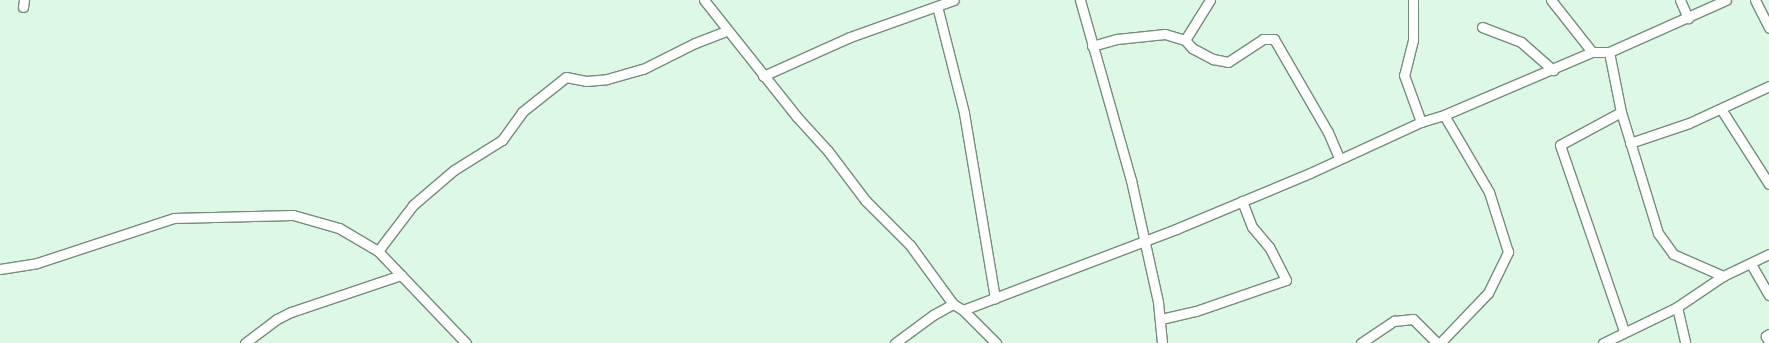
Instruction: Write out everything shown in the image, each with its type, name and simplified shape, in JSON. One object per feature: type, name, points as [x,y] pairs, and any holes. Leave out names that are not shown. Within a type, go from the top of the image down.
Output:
[{"type":"street","points":[[704,0],[726,31],[828,151],[866,201],[910,245],[953,304],[963,310],[996,343]]},
{"type":"street","points":[[763,76],[850,37],[954,0]]},
{"type":"street","points":[[1080,0],[1092,46],[1121,139],[1161,319],[1162,343]]},
{"type":"street","points":[[1185,40],[1210,0]]},
{"type":"street","points":[[1413,0],[1413,40],[1404,75],[1421,122]]},
{"type":"street","points":[[1551,0],[1592,52]]},
{"type":"street","points":[[1680,0],[1688,18]]},
{"type":"street","points":[[963,310],[1143,241],[1242,201],[1421,122],[1444,115],[1553,70],[1592,52],[1609,52],[1726,0]]},
{"type":"street","points":[[1755,0],[1769,28]]},
{"type":"street","points":[[937,6],[964,113],[995,298]]},
{"type":"street","points":[[1482,27],[1521,42],[1553,70]]},
{"type":"street","points":[[378,251],[413,204],[454,170],[502,140],[522,112],[566,78],[586,81],[607,79],[643,69],[694,43],[726,31]]},
{"type":"street","points":[[1092,46],[1117,39],[1155,34],[1176,36],[1185,40],[1192,48],[1213,59],[1228,62],[1263,39],[1274,39],[1328,132],[1340,158]]},
{"type":"street","points":[[1609,52],[1621,112],[1658,233],[1673,254],[1723,276]]},
{"type":"street","points":[[1630,143],[1689,123],[1769,86]]},
{"type":"street","points":[[1721,109],[1769,184]]},
{"type":"street","points":[[1621,112],[1560,145],[1624,331]]},
{"type":"street","points":[[1440,343],[1488,293],[1508,252],[1489,192],[1444,115]]},
{"type":"street","points":[[1161,319],[1196,311],[1286,280],[1269,247],[1252,227],[1242,201]]},
{"type":"street","points":[[0,269],[37,263],[174,218],[293,214],[339,228],[378,251],[466,343]]},
{"type":"street","points":[[1603,343],[1624,331],[1677,307],[1723,276],[1752,264],[1769,254]]},
{"type":"street","points":[[1752,264],[1769,295]]},
{"type":"street","points":[[245,343],[277,319],[291,312],[401,275]]},
{"type":"street","points":[[895,343],[933,315],[953,304]]},
{"type":"street","points":[[1677,307],[1685,343]]},
{"type":"street","points":[[1361,343],[1394,321],[1413,319],[1437,343]]},
{"type":"street","points":[[1769,334],[1766,336],[1769,342]]}]
